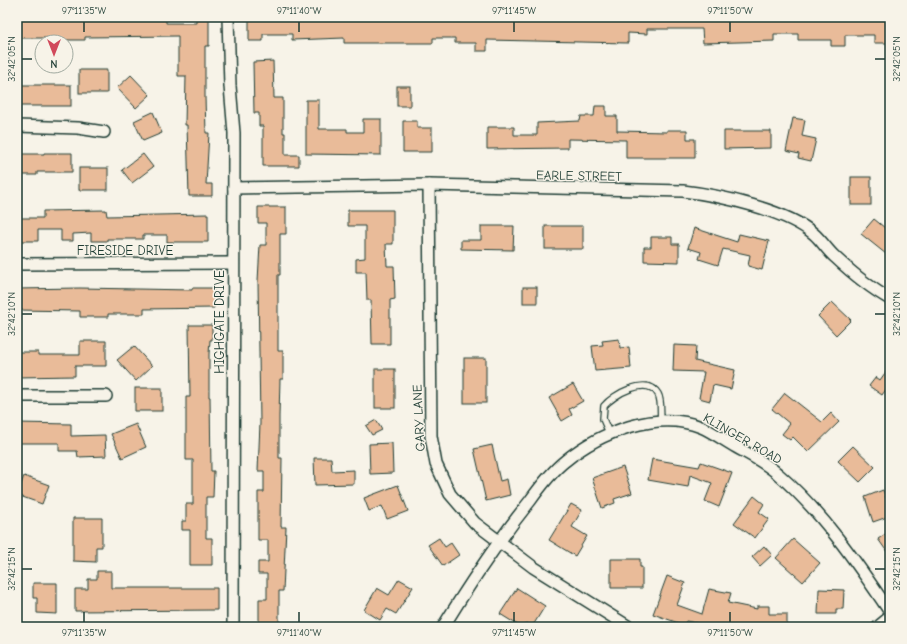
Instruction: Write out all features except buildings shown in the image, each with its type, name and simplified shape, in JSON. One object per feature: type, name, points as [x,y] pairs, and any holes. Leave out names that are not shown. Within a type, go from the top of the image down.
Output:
[{"type":"street","name":"HIGHGATE DRIVE","points":[[228,17],[230,86],[234,133],[233,627]]},
{"type":"street","points":[[17,126],[65,127],[104,132]]},
{"type":"street","name":"EARLE STREET","points":[[234,188],[429,185],[683,191],[708,194],[739,202],[793,220],[814,234],[835,256],[878,292],[890,299]]},
{"type":"street","name":"GARY LANE","points":[[429,185],[430,436],[436,464],[450,494],[475,523],[533,567],[629,627]]},
{"type":"street","name":"FIRESIDE DRIVE","points":[[17,264],[233,263]]},
{"type":"street","points":[[17,396],[106,396]]},
{"type":"street","name":"KLINGER ROAD","points":[[444,627],[466,589],[544,482],[563,462],[585,446],[609,433],[650,422],[683,422],[701,427],[777,473],[812,505],[863,571],[890,612]]},
{"type":"street","points":[[878,627],[890,617]]},
{"type":"lane","points":[[609,433],[603,419],[604,406],[627,389],[634,387],[652,389],[657,392],[660,398],[661,422]]}]
